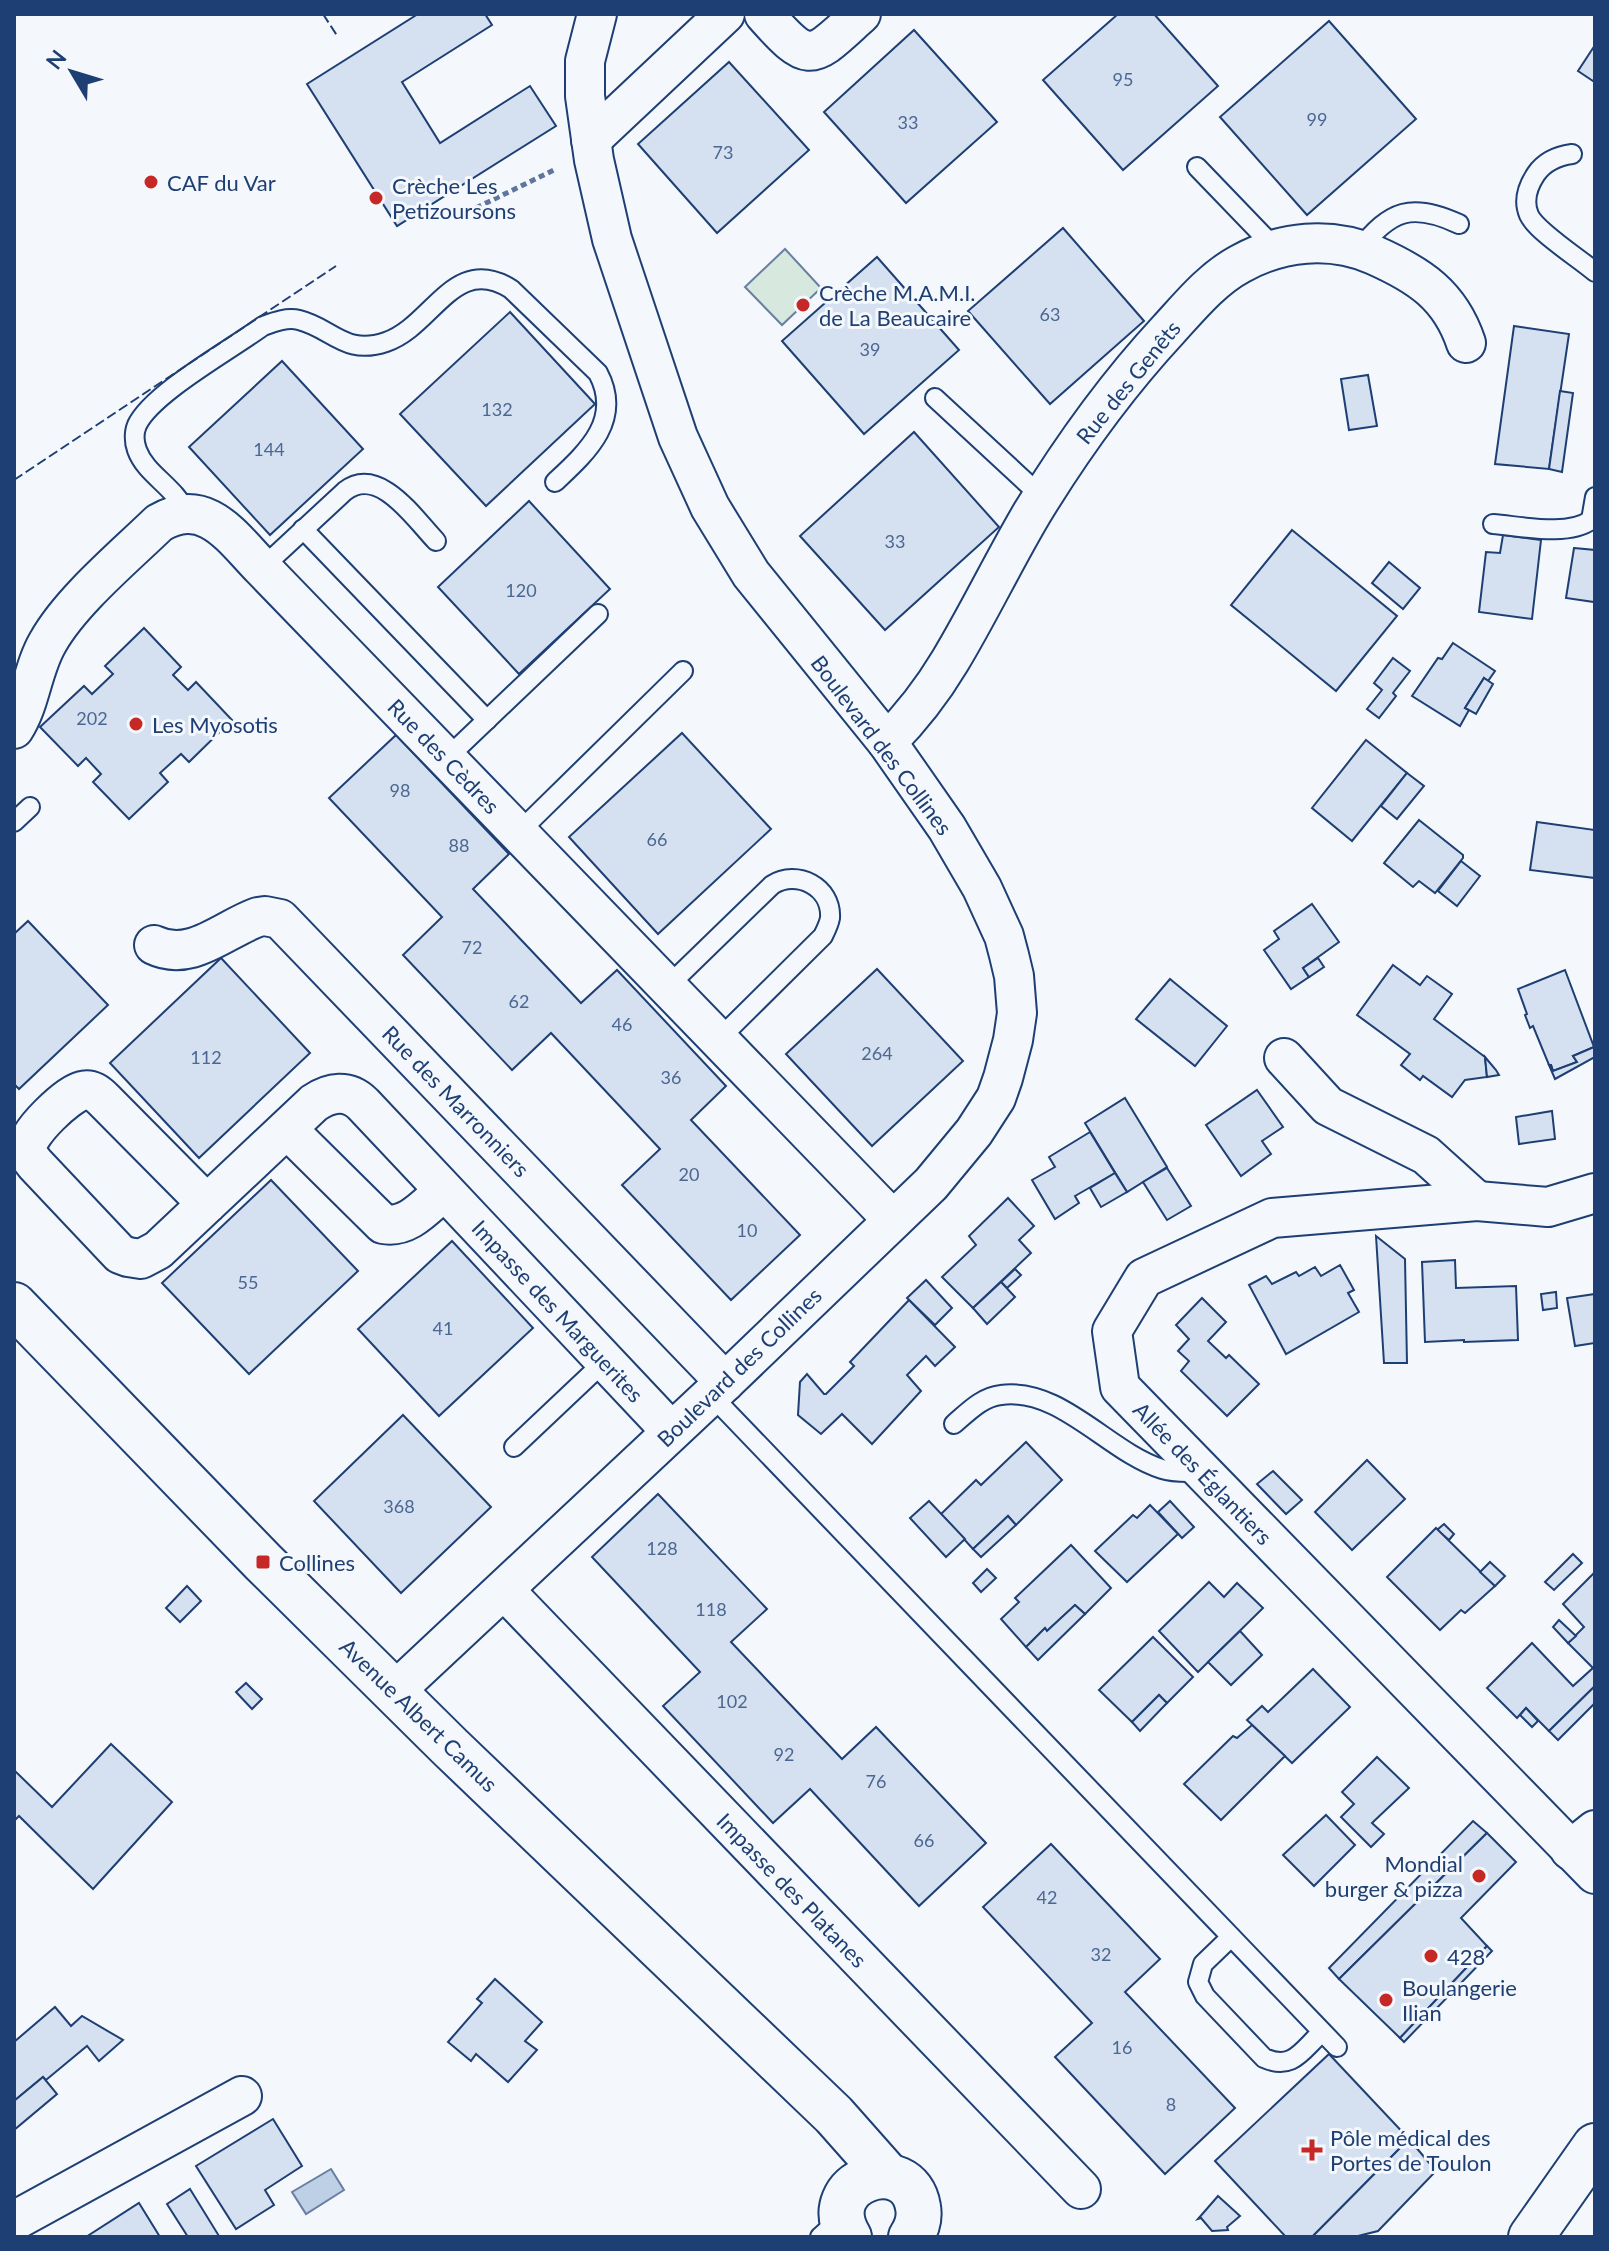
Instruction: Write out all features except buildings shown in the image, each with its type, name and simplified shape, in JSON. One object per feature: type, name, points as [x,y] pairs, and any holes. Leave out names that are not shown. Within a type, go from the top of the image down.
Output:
[{"type":"street","name":"Boulevard des Collines","points":[[394,1692],[718,1388],[958,1155],[996,1098],[1009,1059],[1017,1013],[1014,976],[1004,936],[982,888],[947,828],[887,742],[751,574],[710,507],[678,437],[612,239],[592,150],[585,96],[585,61],[597,14]]},
{"type":"street","points":[[592,150],[725,14]]},
{"type":"street","points":[[764,14],[794,46],[806,51],[824,47],[861,14]]},
{"type":"street","name":"Rue des Genêts","points":[[887,742],[917,710],[949,662],[1042,497],[1105,406],[1183,313],[1238,265],[1276,249],[1314,243],[1359,250],[1406,271],[1435,290],[1456,318],[1466,343]]},
{"type":"street","points":[[14,729],[24,710],[38,662],[57,627],[159,523],[186,513]]},
{"type":"street","name":"Rue des Cèdres","points":[[186,513],[197,514],[218,524],[893,1220]]},
{"type":"street","name":"Rue des Marronniers","points":[[154,945],[167,950],[188,951],[258,917],[273,917],[285,922],[718,1388]]},
{"type":"street","points":[[1284,1058],[1328,1106],[1426,1155],[1477,1201]]},
{"type":"street","name":"Impasse des Marguerites","points":[[207,1204],[104,1100],[90,1090],[69,1097],[33,1132],[27,1144],[26,1151],[35,1164],[120,1254],[141,1259],[152,1255],[325,1096],[337,1093],[352,1096],[363,1104],[671,1431]]},
{"type":"street","points":[[287,1129],[383,1224],[394,1226],[405,1223],[444,1191]]},
{"type":"street","name":"Allée des Églantiers","points":[[1587,1852],[1120,1387],[1112,1331],[1144,1278],[1272,1218],[1477,1201],[1548,1207],[1595,1193]]},
{"type":"street","name":"Avenue Albert Camus","points":[[14,1305],[252,1551],[394,1692],[834,2115],[850,2211]]},
{"type":"street","name":"Impasse des Platanes","points":[[504,1590],[1081,2189]]},
{"type":"street","points":[[14,2221],[242,2096]]},
{"type":"street","points":[[1531,2237],[1595,2146]]},
{"type":"street","points":[[850,2211],[901,2181],[917,2203],[919,2217],[911,2237]]},
{"type":"lane","points":[[1572,154],[1543,164],[1526,194],[1528,213],[1535,224],[1595,272]]},
{"type":"lane","points":[[1197,167],[1276,249]]},
{"type":"lane","points":[[1359,250],[1379,228],[1405,212],[1430,213],[1459,224]]},
{"type":"lane","points":[[186,513],[179,499],[140,457],[135,442],[136,427],[144,414],[170,390],[263,326],[280,321],[299,320],[346,343],[368,345],[390,341],[463,282],[474,278],[498,281],[511,289],[598,373],[603,383],[607,404],[601,428],[594,441],[555,482]]},
{"type":"lane","points":[[935,398],[1042,497]]},
{"type":"lane","points":[[262,568],[345,491],[364,483],[377,485],[392,495],[436,541]]},
{"type":"lane","points":[[1493,524],[1564,530],[1582,527],[1591,520],[1595,497]]},
{"type":"lane","points":[[303,529],[487,720]]},
{"type":"lane","points":[[447,758],[598,614]]},
{"type":"lane","points":[[518,833],[683,671]]},
{"type":"lane","points":[[14,822],[30,807]]},
{"type":"lane","points":[[667,987],[779,880],[796,878],[818,888],[824,895],[830,918],[823,936],[718,1040]]},
{"type":"lane","points":[[514,1447],[605,1361]]},
{"type":"lane","points":[[718,1388],[1337,2047]]},
{"type":"lane","points":[[954,1424],[979,1403],[1000,1395],[1026,1396],[1050,1403],[1160,1469],[1202,1472]]},
{"type":"lane","points":[[1231,1937],[1207,1959],[1200,1969],[1198,1982],[1205,1996],[1264,2058],[1285,2063],[1292,2060],[1322,2032]]},
{"type":"path","points":[[476,208],[592,150]]},
{"type":"shaded area","points":[[785,249],[821,288],[782,325],[745,287]]},
{"type":"water","points":[[331,2169],[344,2190],[306,2214],[292,2192]]},
{"type":"fence","points":[[323,14],[338,37]]},
{"type":"fence","points":[[14,480],[336,266]]},
{"type":"place","name":"CAF du Var","points":[[151,182]]},
{"type":"place","name":"Crèche Les Petizoursons","points":[[376,198]]},
{"type":"place","name":"Crèche M.A.M.I. de La Beaucaire","points":[[803,305]]},
{"type":"place","name":"Les Myosotis","points":[[136,724]]},
{"type":"place","name":"Collines","points":[[263,1562]]},
{"type":"place","name":"Mondial burger & pizza","points":[[1479,1876]]},
{"type":"place","name":"428","points":[[1431,1956]]},
{"type":"place","name":"Boulangerie Ilian","points":[[1386,2000]]},
{"type":"place","name":"Pôle médical des Portes de Toulon","points":[[1312,2150]]}]
